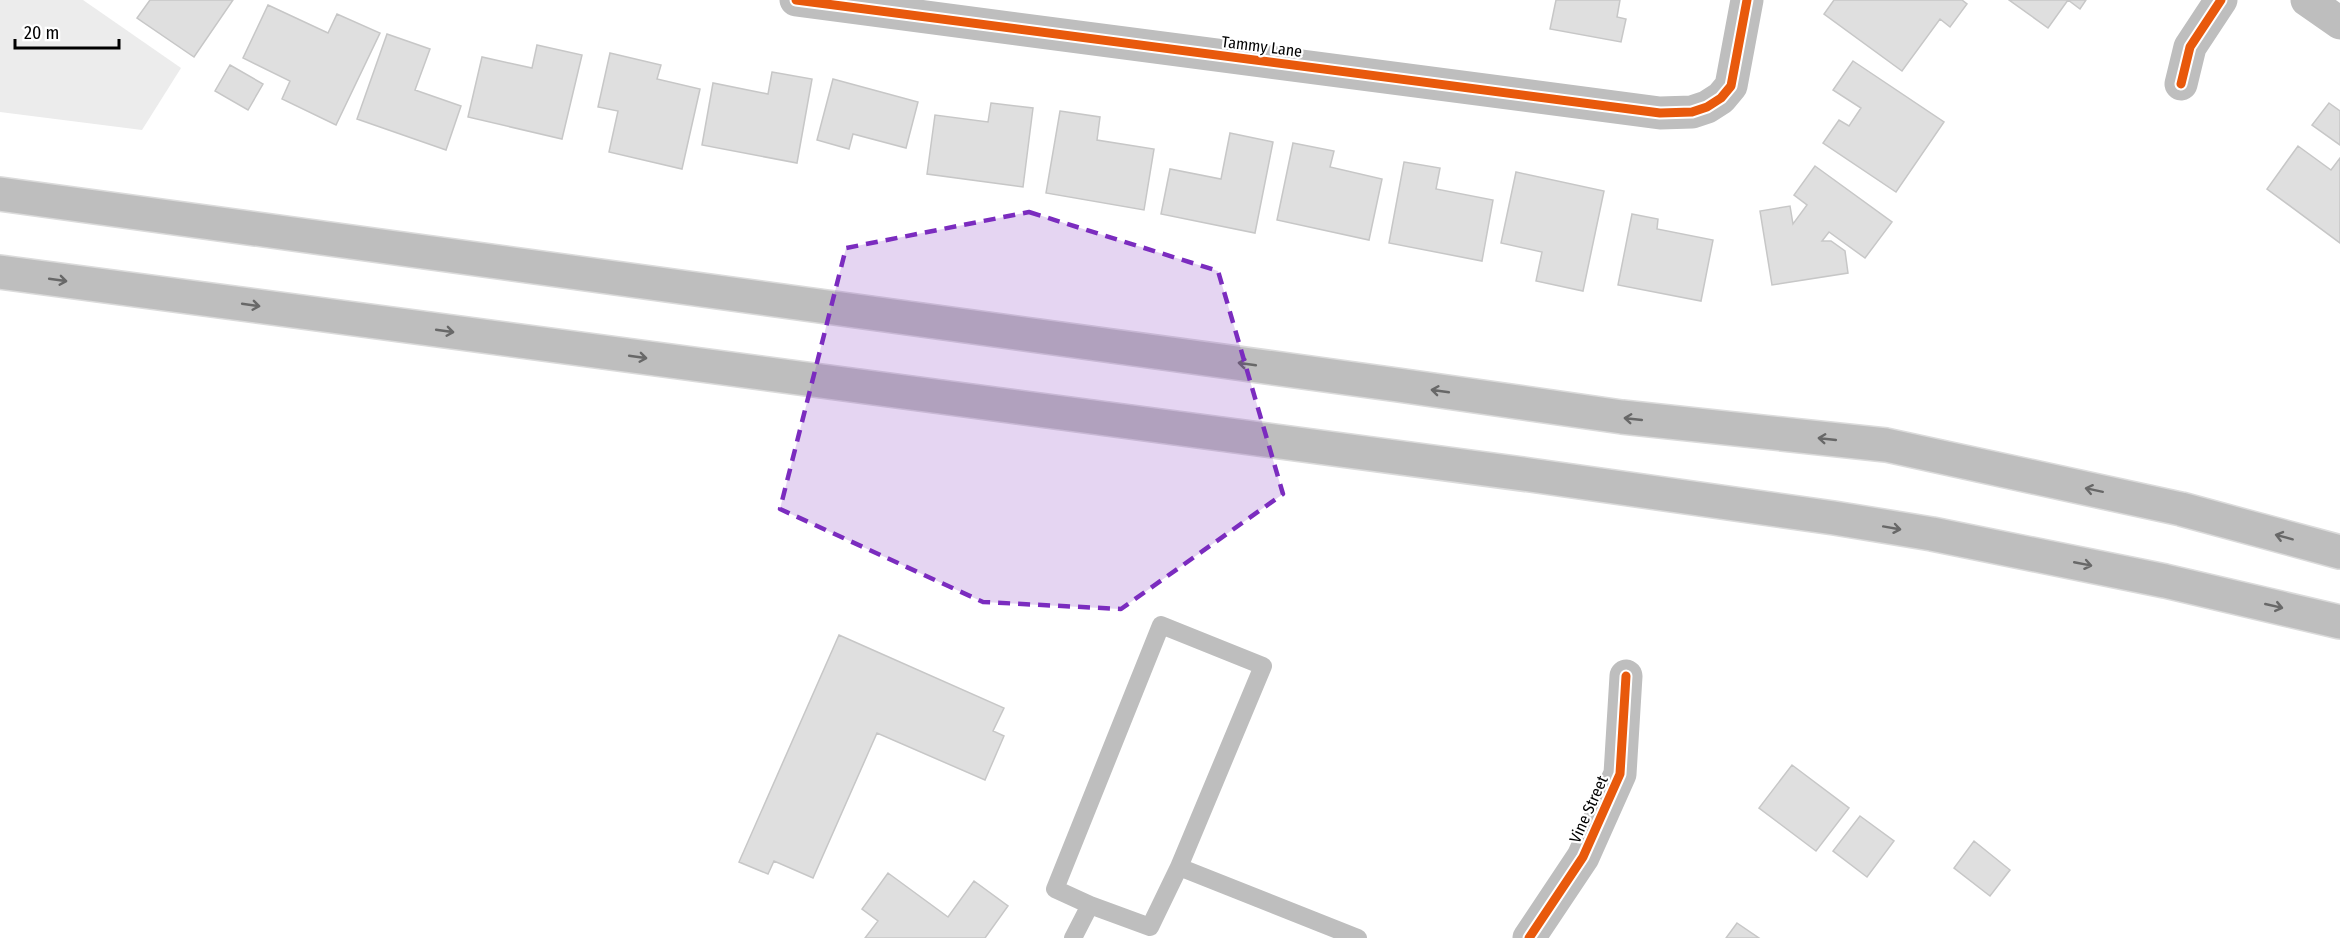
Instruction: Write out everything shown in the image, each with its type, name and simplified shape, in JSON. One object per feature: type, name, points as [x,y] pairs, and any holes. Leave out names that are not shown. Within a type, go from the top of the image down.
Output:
[{"type":"main road","name":"Tammy Lane","points":[[796,0],[1660,113],[1692,112],[1707,107],[1721,98],[1731,86],[1747,0]]},
{"type":"main road","points":[[2181,84],[2190,47],[2221,0]]},
{"type":"main road","points":[[2307,0],[2340,24]]},
{"type":"main road","points":[[0,194],[1398,384],[1622,417],[1886,445],[2181,509],[2340,552]]},
{"type":"main road","points":[[0,272],[1834,518],[1932,534],[2165,580],[2340,622]]},
{"type":"main road","name":"Vine Street","points":[[1529,938],[1583,857],[1620,774],[1626,676]]},
{"type":"lane","points":[[1161,625],[1263,666],[1179,867],[1150,927],[1090,906],[1055,889],[1161,625]]},
{"type":"lane","points":[[1179,867],[1358,938]]},
{"type":"lane","points":[[1073,938],[1090,906]]},
{"type":"highlighted area","points":[[1029,212],[1218,271],[1283,494],[1121,609],[983,602],[780,509],[846,248]]},
{"type":"shaded area","points":[[0,0],[83,0],[181,68],[142,130],[0,112]]},
{"type":"building","points":[[150,0],[233,0],[194,57],[137,18]]},
{"type":"building","points":[[1556,0],[1620,0],[1617,17],[1626,19],[1621,42],[1550,29]]},
{"type":"building","points":[[1834,0],[1962,0],[1967,4],[1950,27],[1940,19],[1902,71],[1824,14]]},
{"type":"building","points":[[2009,0],[2068,0],[2048,28]]},
{"type":"building","points":[[2068,0],[2086,0],[2080,9]]},
{"type":"building","points":[[268,5],[328,33],[337,14],[380,33],[336,125],[282,99],[290,81],[243,58]]},
{"type":"building","points":[[387,34],[430,49],[415,90],[461,106],[446,150],[357,119]]},
{"type":"building","points":[[537,45],[582,55],[562,139],[468,117],[482,57],[532,68]]},
{"type":"building","points":[[610,53],[661,65],[657,79],[700,89],[682,169],[609,152],[618,111],[598,107]]},
{"type":"building","points":[[1853,61],[1944,122],[1896,192],[1823,143],[1839,120],[1849,126],[1861,108],[1833,90]]},
{"type":"building","points":[[230,65],[263,84],[248,110],[215,91]]},
{"type":"building","points":[[772,72],[812,79],[797,163],[702,145],[713,83],[768,94]]},
{"type":"building","points":[[833,79],[918,102],[906,148],[853,134],[849,149],[817,140]]},
{"type":"building","points":[[991,103],[1033,108],[1023,187],[927,174],[935,115],[988,122]]},
{"type":"building","points":[[2329,103],[2340,111],[2340,145],[2312,125]]},
{"type":"building","points":[[1060,111],[1100,117],[1097,140],[1154,149],[1144,210],[1046,193]]},
{"type":"building","points":[[1230,133],[1273,142],[1255,233],[1161,214],[1170,169],[1221,179]]},
{"type":"building","points":[[1293,143],[1334,151],[1330,167],[1382,179],[1369,240],[1277,220]]},
{"type":"building","points":[[2298,146],[2331,170],[2340,158],[2340,243],[2267,189]]},
{"type":"building","points":[[1404,162],[1440,168],[1436,189],[1493,200],[1482,261],[1389,243]]},
{"type":"building","points":[[1815,166],[1892,222],[1865,258],[1829,232],[1822,241],[1831,241],[1845,251],[1848,273],[1772,285],[1760,211],[1790,206],[1793,224],[1807,205],[1794,195]]},
{"type":"building","points":[[1516,172],[1604,191],[1583,291],[1536,281],[1542,252],[1501,243]]},
{"type":"building","points":[[1632,214],[1658,219],[1657,229],[1713,240],[1701,301],[1618,285]]},
{"type":"building","points":[[839,635],[1004,708],[993,731],[1004,736],[985,780],[877,733],[813,878],[774,861],[768,874],[739,862]]},
{"type":"building","points":[[1792,765],[1849,808],[1816,851],[1759,808]]},
{"type":"building","points":[[1860,816],[1894,841],[1867,877],[1833,851]]},
{"type":"building","points":[[1974,841],[2010,870],[1990,896],[1954,868]]},
{"type":"building","points":[[888,873],[948,917],[974,881],[1008,906],[985,938],[865,938],[878,921],[862,909]]},
{"type":"building","points":[[1737,923],[1759,938],[1726,938]]},
{"type":"cycle path","points":[[796,0],[1660,113],[1692,112],[1707,107],[1721,98],[1731,86],[1747,0]]},
{"type":"cycle path","points":[[2181,84],[2190,47],[2221,0]]},
{"type":"cycle path","points":[[1529,938],[1583,857],[1620,774],[1626,676]]}]
